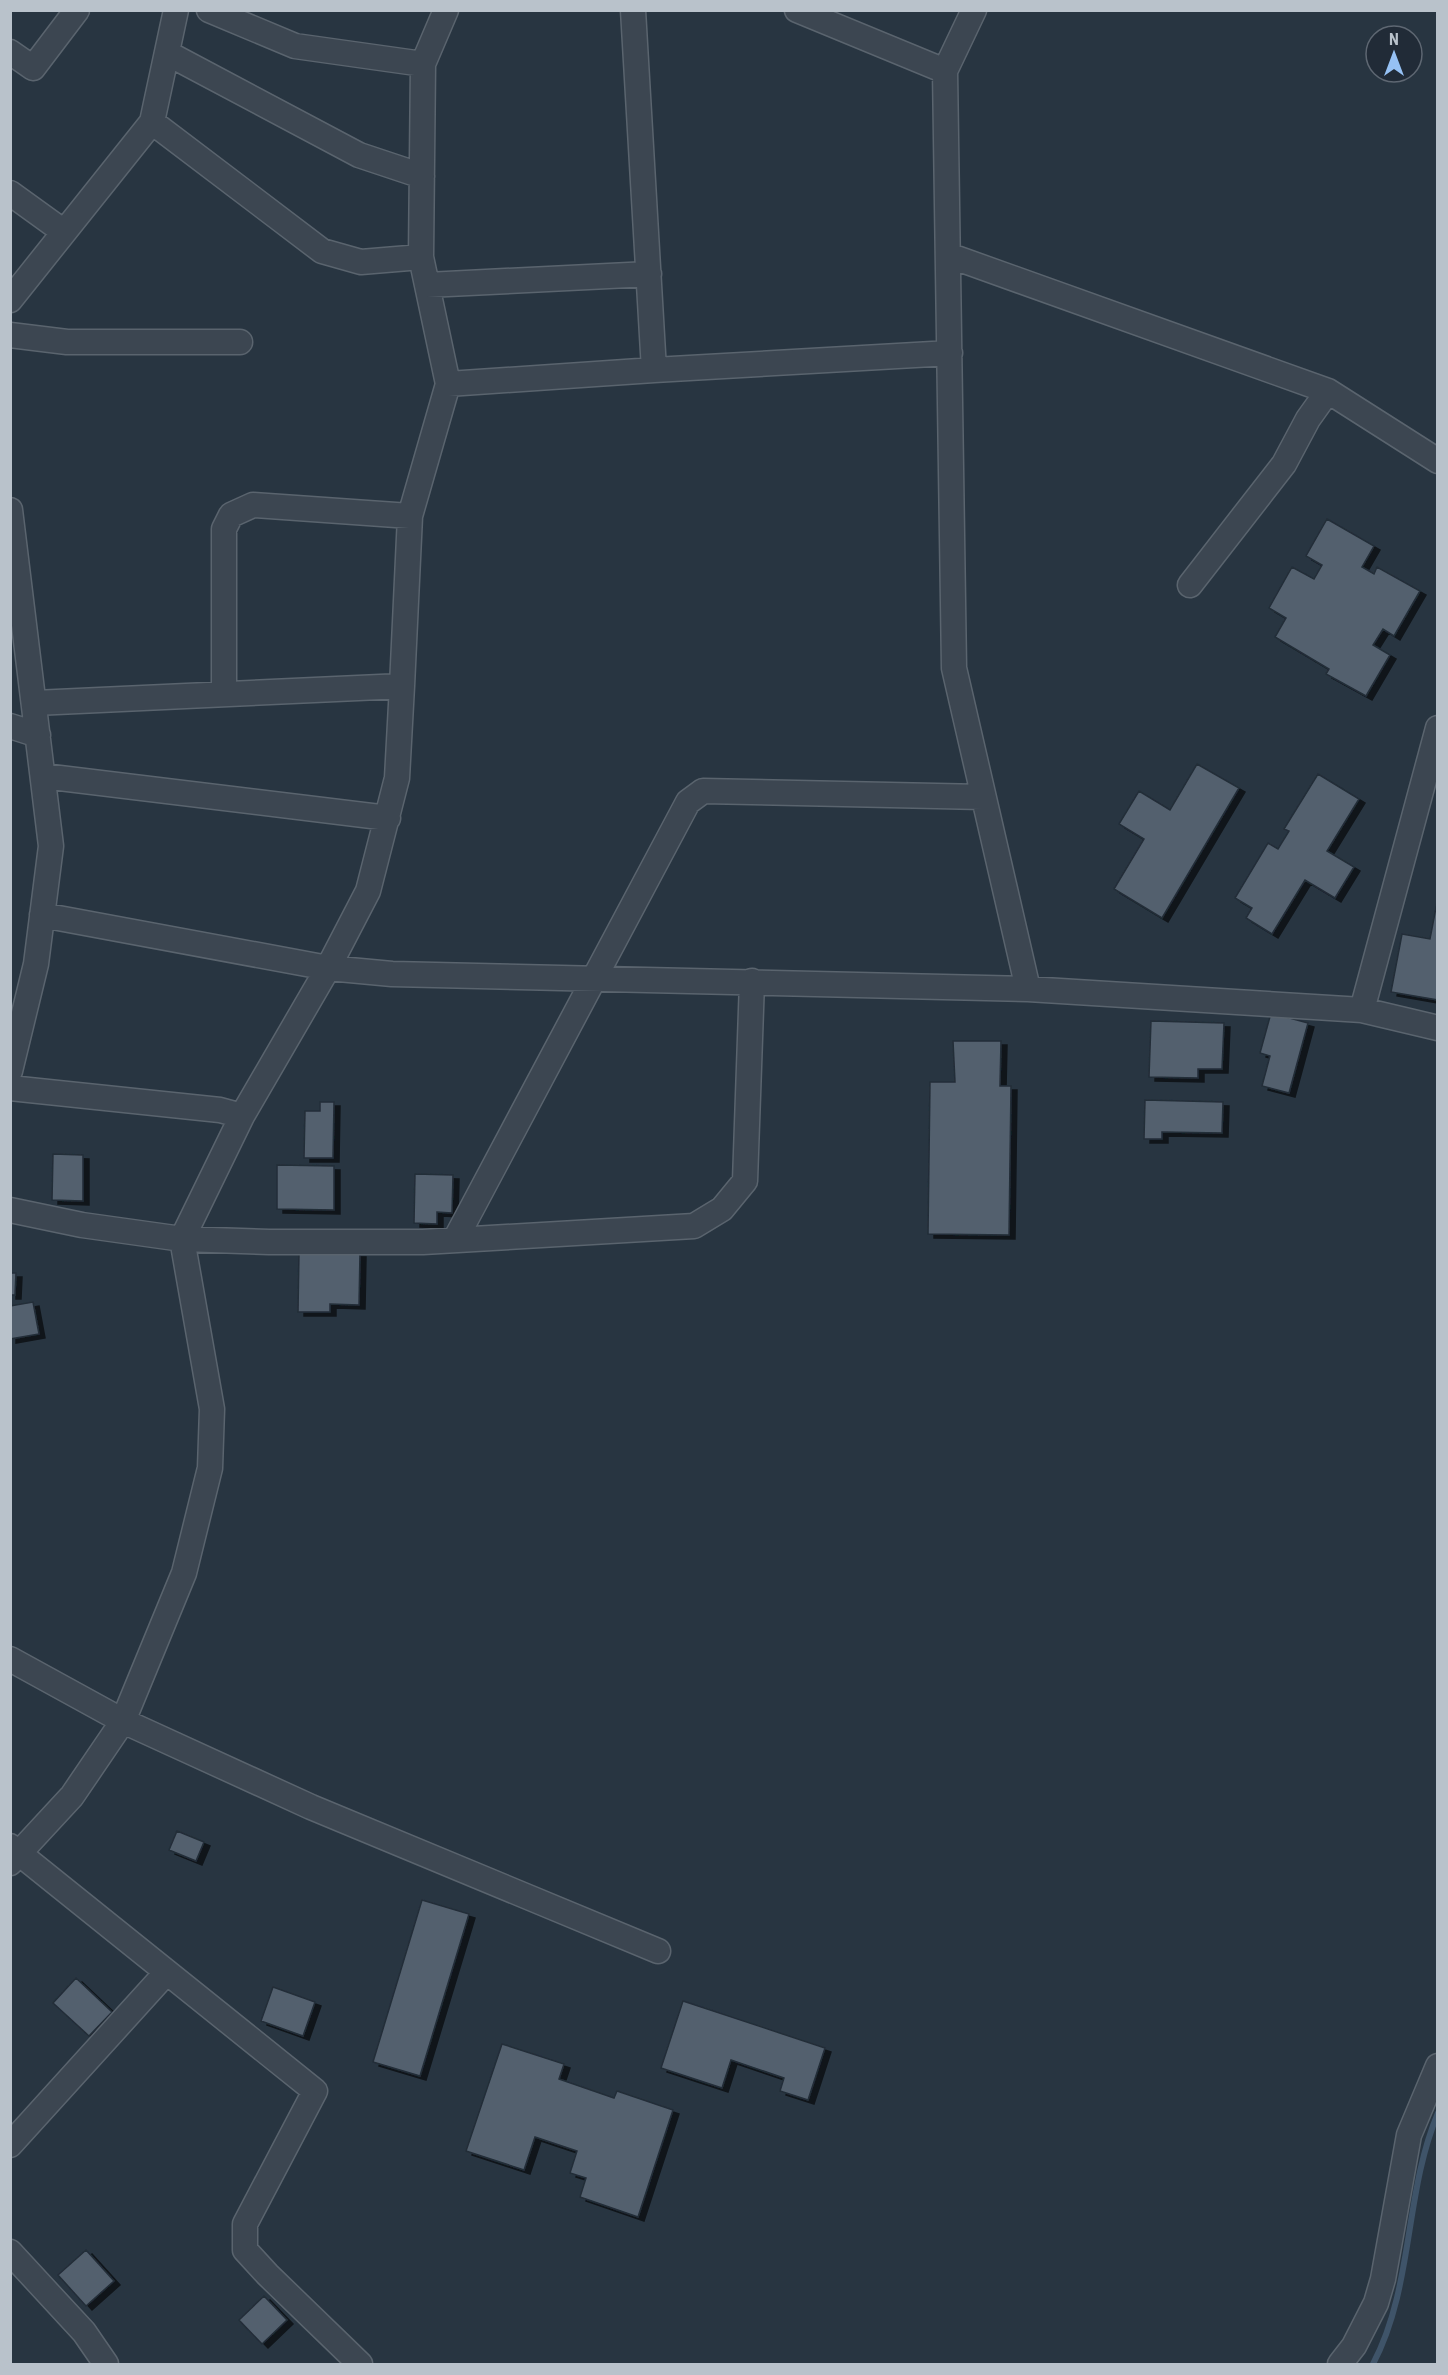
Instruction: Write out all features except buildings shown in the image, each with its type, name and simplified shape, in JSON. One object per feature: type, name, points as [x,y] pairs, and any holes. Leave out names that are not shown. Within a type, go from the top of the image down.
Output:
[{"type":"street","points":[[10,52],[33,68],[77,10]]},
{"type":"street","points":[[10,300],[152,122],[176,10]]},
{"type":"street","points":[[210,10],[295,46],[423,64]]},
{"type":"street","points":[[360,2364],[268,2276],[245,2250],[245,2224],[315,2091],[14,1854],[72,1796],[123,1721],[184,1573],[210,1468],[212,1409],[182,1239],[242,1116],[328,968],[368,891],[388,818],[397,778],[410,516],[448,384],[421,257],[423,64],[446,10]]},
{"type":"street","points":[[633,10],[654,370]]},
{"type":"street","points":[[974,10],[945,71],[954,668],[1028,989]]},
{"type":"street","points":[[797,11],[945,71]]},
{"type":"street","points":[[167,53],[359,155],[422,176]]},
{"type":"street","points":[[152,122],[322,251],[361,262],[421,257]]},
{"type":"street","points":[[10,194],[64,232]]},
{"type":"street","points":[[948,255],[1328,391],[1437,461]]},
{"type":"street","points":[[427,285],[649,274]]},
{"type":"street","points":[[10,335],[67,342],[240,342]]},
{"type":"street","points":[[448,384],[950,353]]},
{"type":"street","points":[[1190,585],[1284,464],[1308,419],[1328,391]]},
{"type":"street","points":[[224,694],[224,529],[231,515],[253,505],[410,516]]},
{"type":"street","points":[[10,510],[51,846],[36,964],[10,1071]]},
{"type":"street","points":[[35,703],[402,686]]},
{"type":"street","points":[[10,726],[38,735]]},
{"type":"street","points":[[1362,1010],[1437,728]]},
{"type":"street","points":[[43,776],[388,818]]},
{"type":"street","points":[[455,1240],[688,802],[703,791],[983,797]]},
{"type":"street","points":[[42,915],[328,968],[392,974],[1028,989],[1362,1010],[1437,1028]]},
{"type":"street","points":[[10,1210],[82,1225],[182,1239],[269,1242],[455,1240],[694,1226],[723,1209],[745,1181],[752,981]]},
{"type":"street","points":[[10,1088],[220,1110],[242,1116]]},
{"type":"street","points":[[10,1659],[123,1721],[311,1807],[658,1951]]},
{"type":"street","points":[[10,2145],[166,1973]]},
{"type":"street","points":[[1340,2364],[1354,2346],[1376,2303],[1383,2279],[1409,2134],[1437,2066]]},
{"type":"street","points":[[10,2252],[84,2331],[106,2364]]},
{"type":"waterway","points":[[1373,2364],[1396,2303],[1419,2175],[1438,2113]]}]
